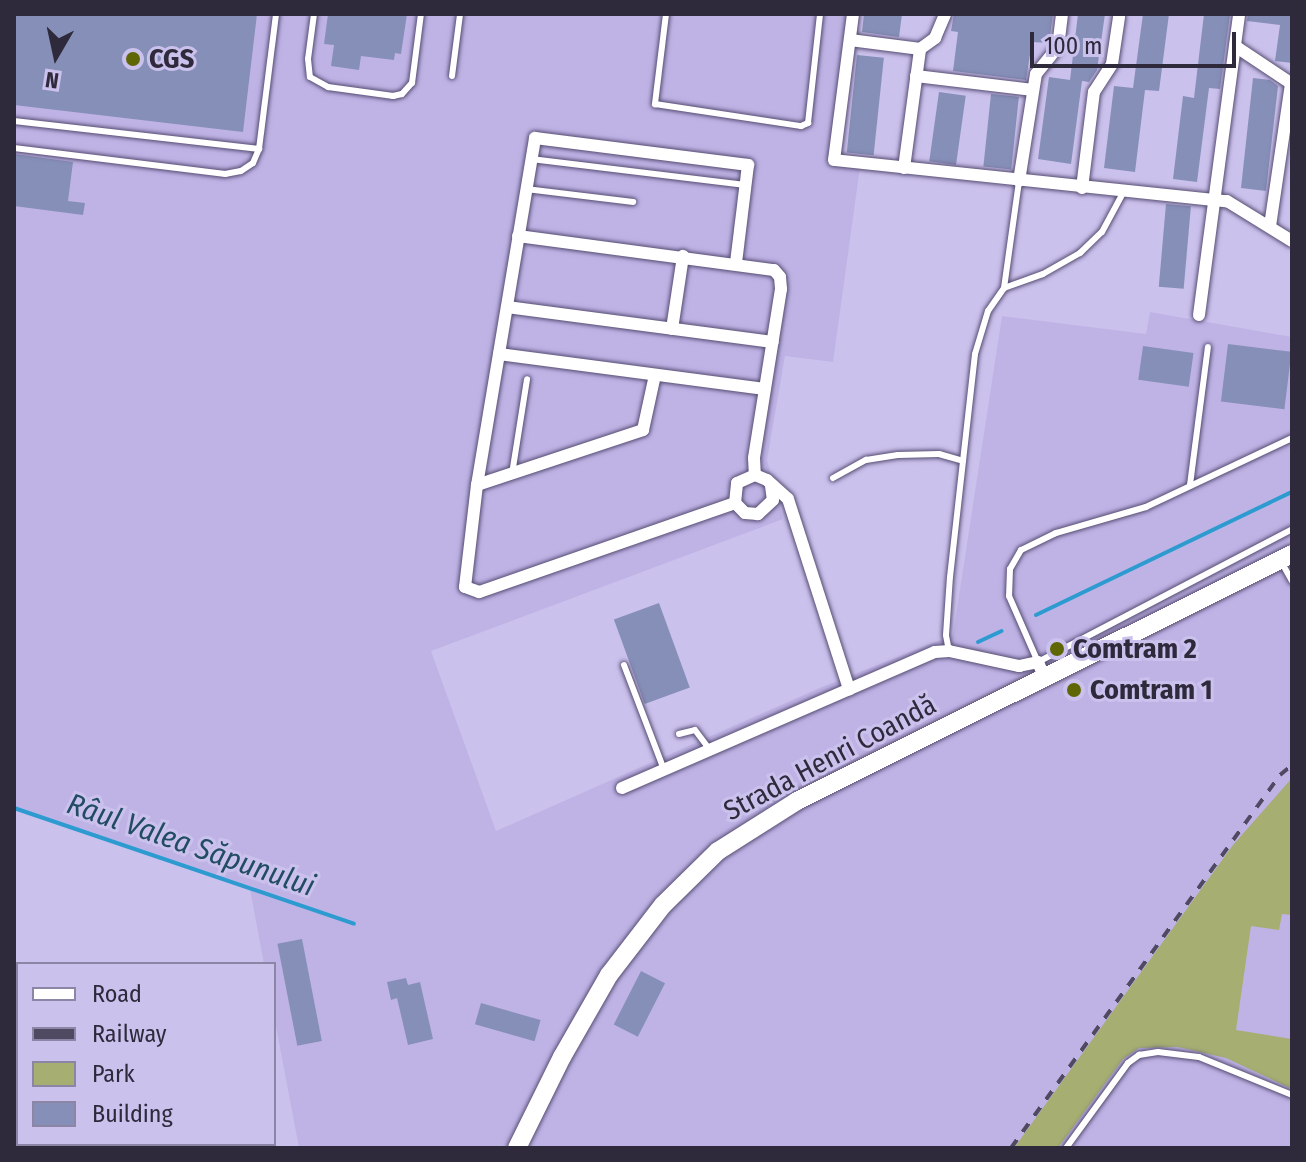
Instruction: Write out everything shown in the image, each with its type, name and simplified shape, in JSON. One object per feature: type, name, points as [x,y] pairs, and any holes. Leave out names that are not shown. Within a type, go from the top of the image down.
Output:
[{"type":"main road","name":"Strada Henri Coandă","points":[[517,1148],[602,985],[663,905],[706,862],[745,832],[797,801],[1041,670],[1286,556]]},
{"type":"street","points":[[853,14],[832,155],[839,162],[1237,204],[1292,241]]},
{"type":"street","points":[[850,40],[920,49],[935,38],[945,14]]},
{"type":"street","points":[[1019,181],[1033,90],[1040,66],[1058,47],[1062,14]]},
{"type":"street","points":[[1199,315],[1239,14]]},
{"type":"street","points":[[1082,188],[1094,92],[1112,64],[1119,17]]},
{"type":"street","points":[[1235,46],[1292,84],[1270,226]]},
{"type":"street","points":[[904,168],[920,49]]},
{"type":"street","points":[[916,76],[1033,90]]},
{"type":"street","points":[[735,503],[473,592],[465,587],[477,485],[534,140],[538,138],[742,163],[750,170],[736,263]]},
{"type":"street","points":[[518,236],[764,266],[780,277],[781,289],[754,458],[755,475]]},
{"type":"street","points":[[672,329],[683,256]]},
{"type":"street","points":[[507,307],[773,342]]},
{"type":"street","points":[[499,354],[765,389]]},
{"type":"street","points":[[477,485],[643,430],[655,375]]},
{"type":"street","points":[[755,475],[788,499],[849,689]]},
{"type":"street","points":[[735,503],[737,483],[755,475]]},
{"type":"street","points":[[735,503],[745,513],[758,514],[773,500],[771,486]]},
{"type":"street","points":[[622,788],[921,657],[949,651],[1041,670]]},
{"type":"lane","points":[[14,148],[225,174],[241,171],[253,163],[259,149],[276,14]]},
{"type":"lane","points":[[314,14],[308,59],[310,77],[328,87],[393,96],[402,94],[412,83],[421,14]]},
{"type":"lane","points":[[452,76],[460,14]]},
{"type":"lane","points":[[666,14],[655,104],[801,126],[808,123],[820,14]]},
{"type":"lane","points":[[14,121],[259,149]]},
{"type":"lane","points":[[531,159],[747,185]]},
{"type":"lane","points":[[949,651],[948,612],[975,354],[988,311],[1004,288],[1019,181]]},
{"type":"lane","points":[[526,189],[633,202]]},
{"type":"lane","points":[[1004,288],[1043,274],[1080,253],[1102,232],[1123,193]]},
{"type":"lane","points":[[1190,485],[1208,347]]},
{"type":"lane","points":[[512,474],[527,379]]},
{"type":"lane","points":[[1292,438],[1146,507],[1056,533],[1021,550],[1010,569],[1009,596],[1041,670],[1292,529]]},
{"type":"lane","points":[[833,478],[866,460],[898,455],[939,454],[963,461]]},
{"type":"lane","points":[[1286,556],[1292,581]]},
{"type":"lane","points":[[624,665],[664,770]]},
{"type":"lane","points":[[679,734],[695,730],[710,750]]},
{"type":"lane","points":[[1066,1148],[1128,1063],[1139,1055],[1158,1052],[1199,1057],[1292,1095]]},
{"type":"shaded area","points":[[14,14],[854,14],[833,162],[860,167],[833,362],[785,356],[767,460],[783,519],[431,651],[496,831],[822,687],[953,635],[1002,316],[1146,334],[1150,312],[1292,337],[1292,1148],[299,1148],[276,1027],[276,962],[264,962],[250,889],[14,809]]},
{"type":"green space","points":[[1292,778],[1292,915],[1282,914],[1279,930],[1251,926],[1236,1030],[1292,1039],[1292,1089],[1226,1058],[1178,1047],[1139,1048],[1123,1059],[1058,1148],[1014,1148],[1233,845]]},
{"type":"building","name":"CGS","points":[[14,14],[257,14],[243,132],[14,105]]},
{"type":"building","points":[[328,14],[407,14],[401,54],[395,53],[394,60],[361,56],[359,70],[331,66],[334,45],[324,44]]},
{"type":"building","points":[[864,14],[902,14],[899,37],[862,32]]},
{"type":"building","points":[[954,14],[1053,14],[1049,43],[1032,42],[1026,80],[953,71],[958,32],[951,31]]},
{"type":"building","points":[[1078,14],[1105,14],[1097,70],[1089,82],[1082,81],[1071,164],[1038,159],[1049,77],[1070,80]]},
{"type":"building","points":[[1143,14],[1169,14],[1159,91],[1145,90],[1135,172],[1104,168],[1114,86],[1133,88]]},
{"type":"building","points":[[1204,14],[1230,14],[1220,89],[1209,88],[1197,182],[1173,179],[1183,96],[1194,98]]},
{"type":"building","points":[[1248,14],[1292,14],[1292,63],[1275,61],[1280,25],[1247,21]]},
{"type":"building","points":[[857,55],[884,58],[874,155],[847,152]]},
{"type":"building","points":[[1253,78],[1270,80],[1278,86],[1266,191],[1241,188]]},
{"type":"building","points":[[939,92],[966,96],[956,165],[929,161]]},
{"type":"building","points":[[991,94],[1019,97],[1011,170],[983,167]]},
{"type":"building","points":[[14,154],[73,162],[68,201],[85,203],[83,215],[14,206]]},
{"type":"building","points":[[1166,204],[1191,206],[1184,289],[1159,287]]},
{"type":"building","points":[[1228,344],[1292,352],[1284,409],[1221,402]]},
{"type":"building","points":[[1143,346],[1194,353],[1189,387],[1138,380]]},
{"type":"building","points":[[659,603],[690,688],[645,704],[614,619]]},
{"type":"building","points":[[302,939],[322,1041],[297,1046],[277,944]]},
{"type":"building","points":[[641,971],[665,983],[638,1037],[614,1024]]},
{"type":"building","points":[[406,978],[408,985],[420,982],[433,1039],[408,1045],[397,998],[391,1000],[387,982]]},
{"type":"building","points":[[481,1003],[541,1020],[535,1041],[475,1024]]},
{"type":"waterway","name":"Râul Valea Săpunului","points":[[1036,615],[1292,492]]},
{"type":"waterway","name":"Râul Valea Săpunului","points":[[978,642],[1002,631]]},
{"type":"waterway","name":"Râul Valea Săpunului","points":[[14,808],[354,924]]},
{"type":"railway","points":[[1011,1148],[1280,775],[1292,765]]},
{"type":"railway","points":[[1292,946],[1292,1016]]},
{"type":"place","name":"CGS","points":[[133,59]]},
{"type":"place","name":"Comtram 2","points":[[1057,649]]},
{"type":"place","name":"Comtram 1","points":[[1074,690]]}]
